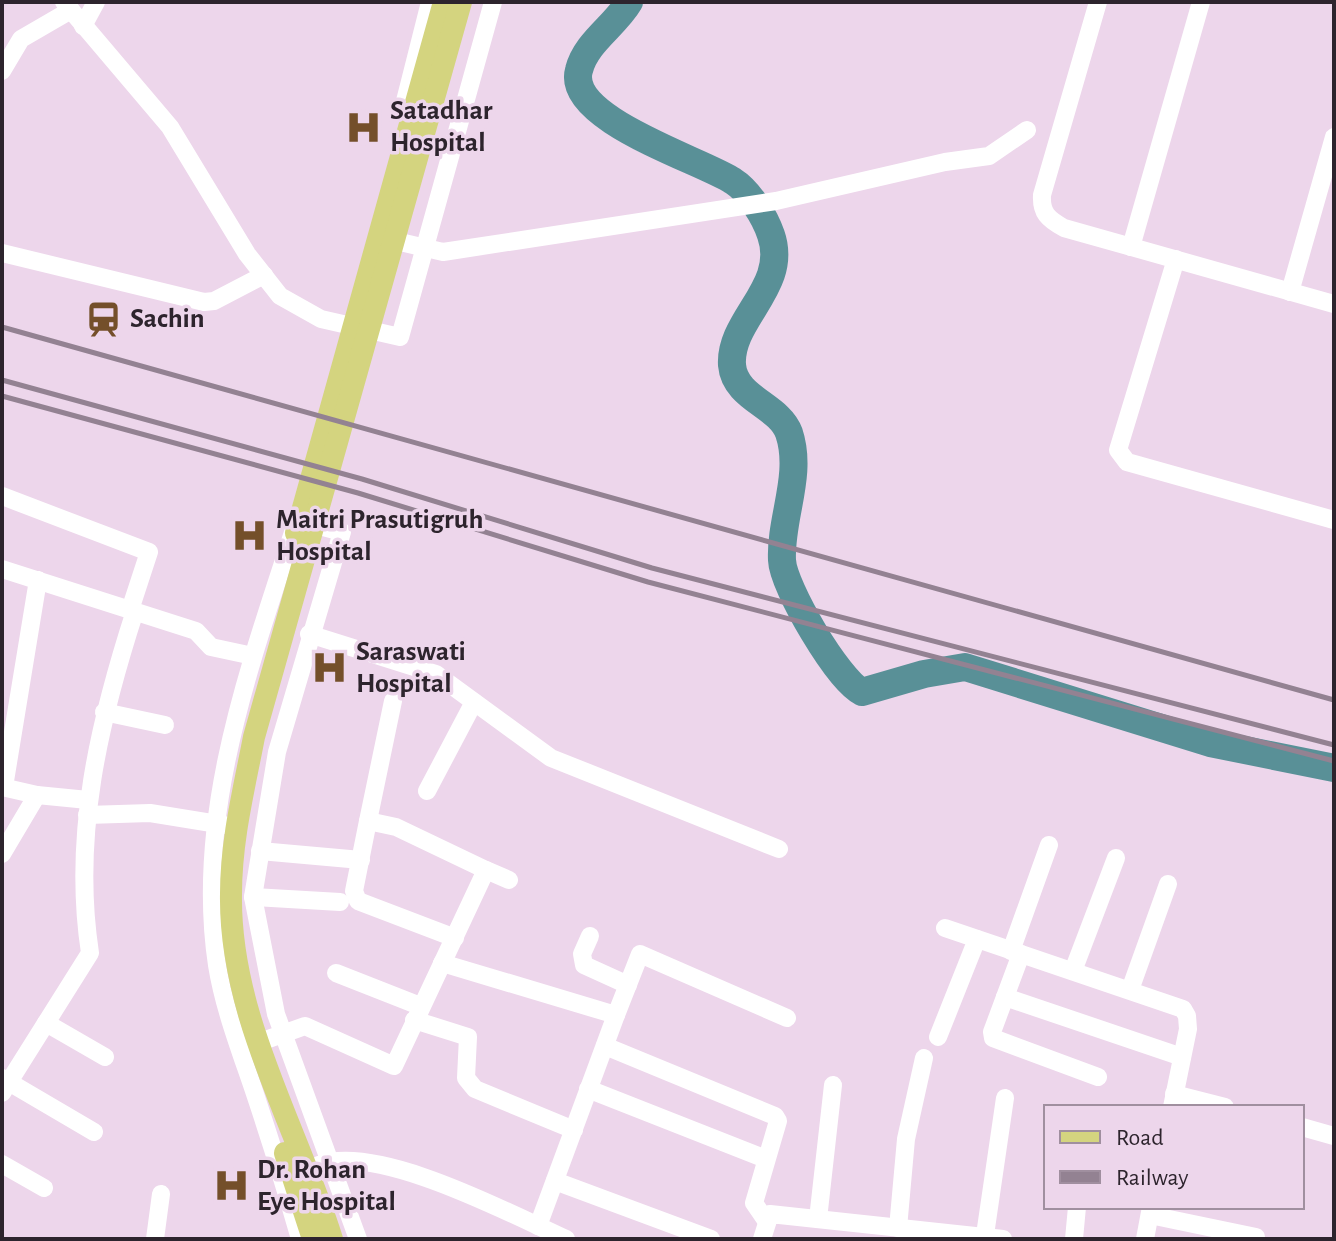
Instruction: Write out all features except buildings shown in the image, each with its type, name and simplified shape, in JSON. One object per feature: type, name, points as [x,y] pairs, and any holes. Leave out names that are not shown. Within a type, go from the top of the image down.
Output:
[{"type":"main road","points":[[313,1239],[300,1193],[249,1055],[221,927],[218,871],[226,804],[249,701],[444,2]]},
{"type":"main road","points":[[332,1239],[270,1074],[240,979],[230,898],[233,845],[254,737],[461,2]]},
{"type":"street","points":[[83,26],[96,2]]},
{"type":"street","points":[[348,325],[430,2]]},
{"type":"street","points":[[2,71],[21,39],[67,6],[170,127],[247,254],[280,296],[321,319],[400,337],[493,2]]},
{"type":"street","points":[[1098,2],[1042,195],[1042,209],[1064,228],[1334,304]]},
{"type":"street","points":[[1131,247],[1201,2]]},
{"type":"street","points":[[373,235],[424,250],[443,252],[776,201],[945,162],[989,156],[1027,130]]},
{"type":"street","points":[[1290,292],[1334,137]]},
{"type":"street","points":[[2,253],[204,302],[214,301],[264,275]]},
{"type":"street","points":[[1176,259],[1118,450],[1120,457],[1127,462],[1334,520]]},
{"type":"street","points":[[2,496],[149,552],[104,712],[87,807],[86,924],[90,953],[4,1084],[94,1132]]},
{"type":"street","points":[[300,1239],[217,968],[210,908],[213,822],[253,656],[297,520],[342,532],[309,634],[277,752],[253,897],[264,967],[283,1035],[358,1239]]},
{"type":"street","points":[[2,569],[196,631],[211,647],[253,656]]},
{"type":"street","points":[[38,580],[3,787],[87,807],[213,822],[261,842],[361,860]]},
{"type":"street","points":[[309,634],[425,669],[551,758],[779,849]]},
{"type":"street","points":[[393,701],[354,891],[358,901],[455,938]]},
{"type":"street","points":[[427,791],[474,702]]},
{"type":"street","points":[[104,712],[165,725]]},
{"type":"street","points":[[2,854],[37,795]]},
{"type":"street","points":[[368,821],[396,827],[509,880]]},
{"type":"street","points":[[1049,845],[992,1032],[993,1038],[1098,1077]]},
{"type":"street","points":[[1073,971],[1116,858]]},
{"type":"street","points":[[240,1049],[305,1026],[394,1066],[486,870]]},
{"type":"street","points":[[1130,990],[1168,884]]},
{"type":"street","points":[[253,897],[340,902]]},
{"type":"street","points":[[945,928],[1183,1009],[1188,1029],[1173,1100],[1210,1105]]},
{"type":"street","points":[[590,936],[582,954],[584,965],[628,985]]},
{"type":"street","points":[[938,1037],[977,939]]},
{"type":"street","points":[[538,1226],[640,954],[787,1018]]},
{"type":"street","points":[[442,963],[616,1015]]},
{"type":"street","points":[[336,973],[468,1037],[466,1078],[475,1089],[574,1130]]},
{"type":"street","points":[[1005,997],[1182,1057]]},
{"type":"street","points":[[46,1023],[105,1057]]},
{"type":"street","points":[[605,1046],[775,1116],[778,1121],[754,1203],[765,1230]]},
{"type":"street","points":[[898,1228],[906,1139],[924,1058]]},
{"type":"street","points":[[818,1219],[833,1085]]},
{"type":"street","points":[[588,1089],[766,1159]]},
{"type":"street","points":[[765,1230],[770,1214],[818,1219],[849,1231],[898,1228],[929,1235],[994,1237],[1005,1098]]},
{"type":"street","points":[[1304,1128],[1334,1136]]},
{"type":"street","points":[[283,1179],[330,1161],[363,1160],[394,1167],[566,1239]]},
{"type":"street","points":[[2,1164],[44,1188]]},
{"type":"street","points":[[555,1181],[711,1239]]},
{"type":"street","points":[[150,1237],[161,1194]]},
{"type":"street","points":[[1074,1239],[1077,1209]]},
{"type":"street","points":[[1145,1239],[1151,1211],[1256,1237]]},
{"type":"waterway","points":[[629,2],[588,51],[579,70],[580,88],[593,105],[613,121],[739,185],[761,213],[768,228],[774,254],[772,271],[739,333],[732,365],[741,386],[776,415],[789,433],[794,465],[782,544],[785,573],[813,632],[852,684],[862,692],[924,674],[965,667],[1210,743],[1334,768]]},
{"type":"railway","points":[[2,327],[1334,700]]},
{"type":"railway","points":[[2,380],[362,479],[652,568],[1334,745]]},
{"type":"railway","points":[[2,396],[358,493],[648,582],[1334,761]]},
{"type":"place","name":"Satadhar Hospital","points":[[364,127]]},
{"type":"place","name":"Sachin","points":[[104,319]]},
{"type":"place","name":"Maitri Prasutigruh Hospital","points":[[250,536]]},
{"type":"place","name":"Saraswati Hospital","points":[[330,668]]},
{"type":"place","name":"Dr. Rohan Eye Hospital","points":[[231,1186]]}]
